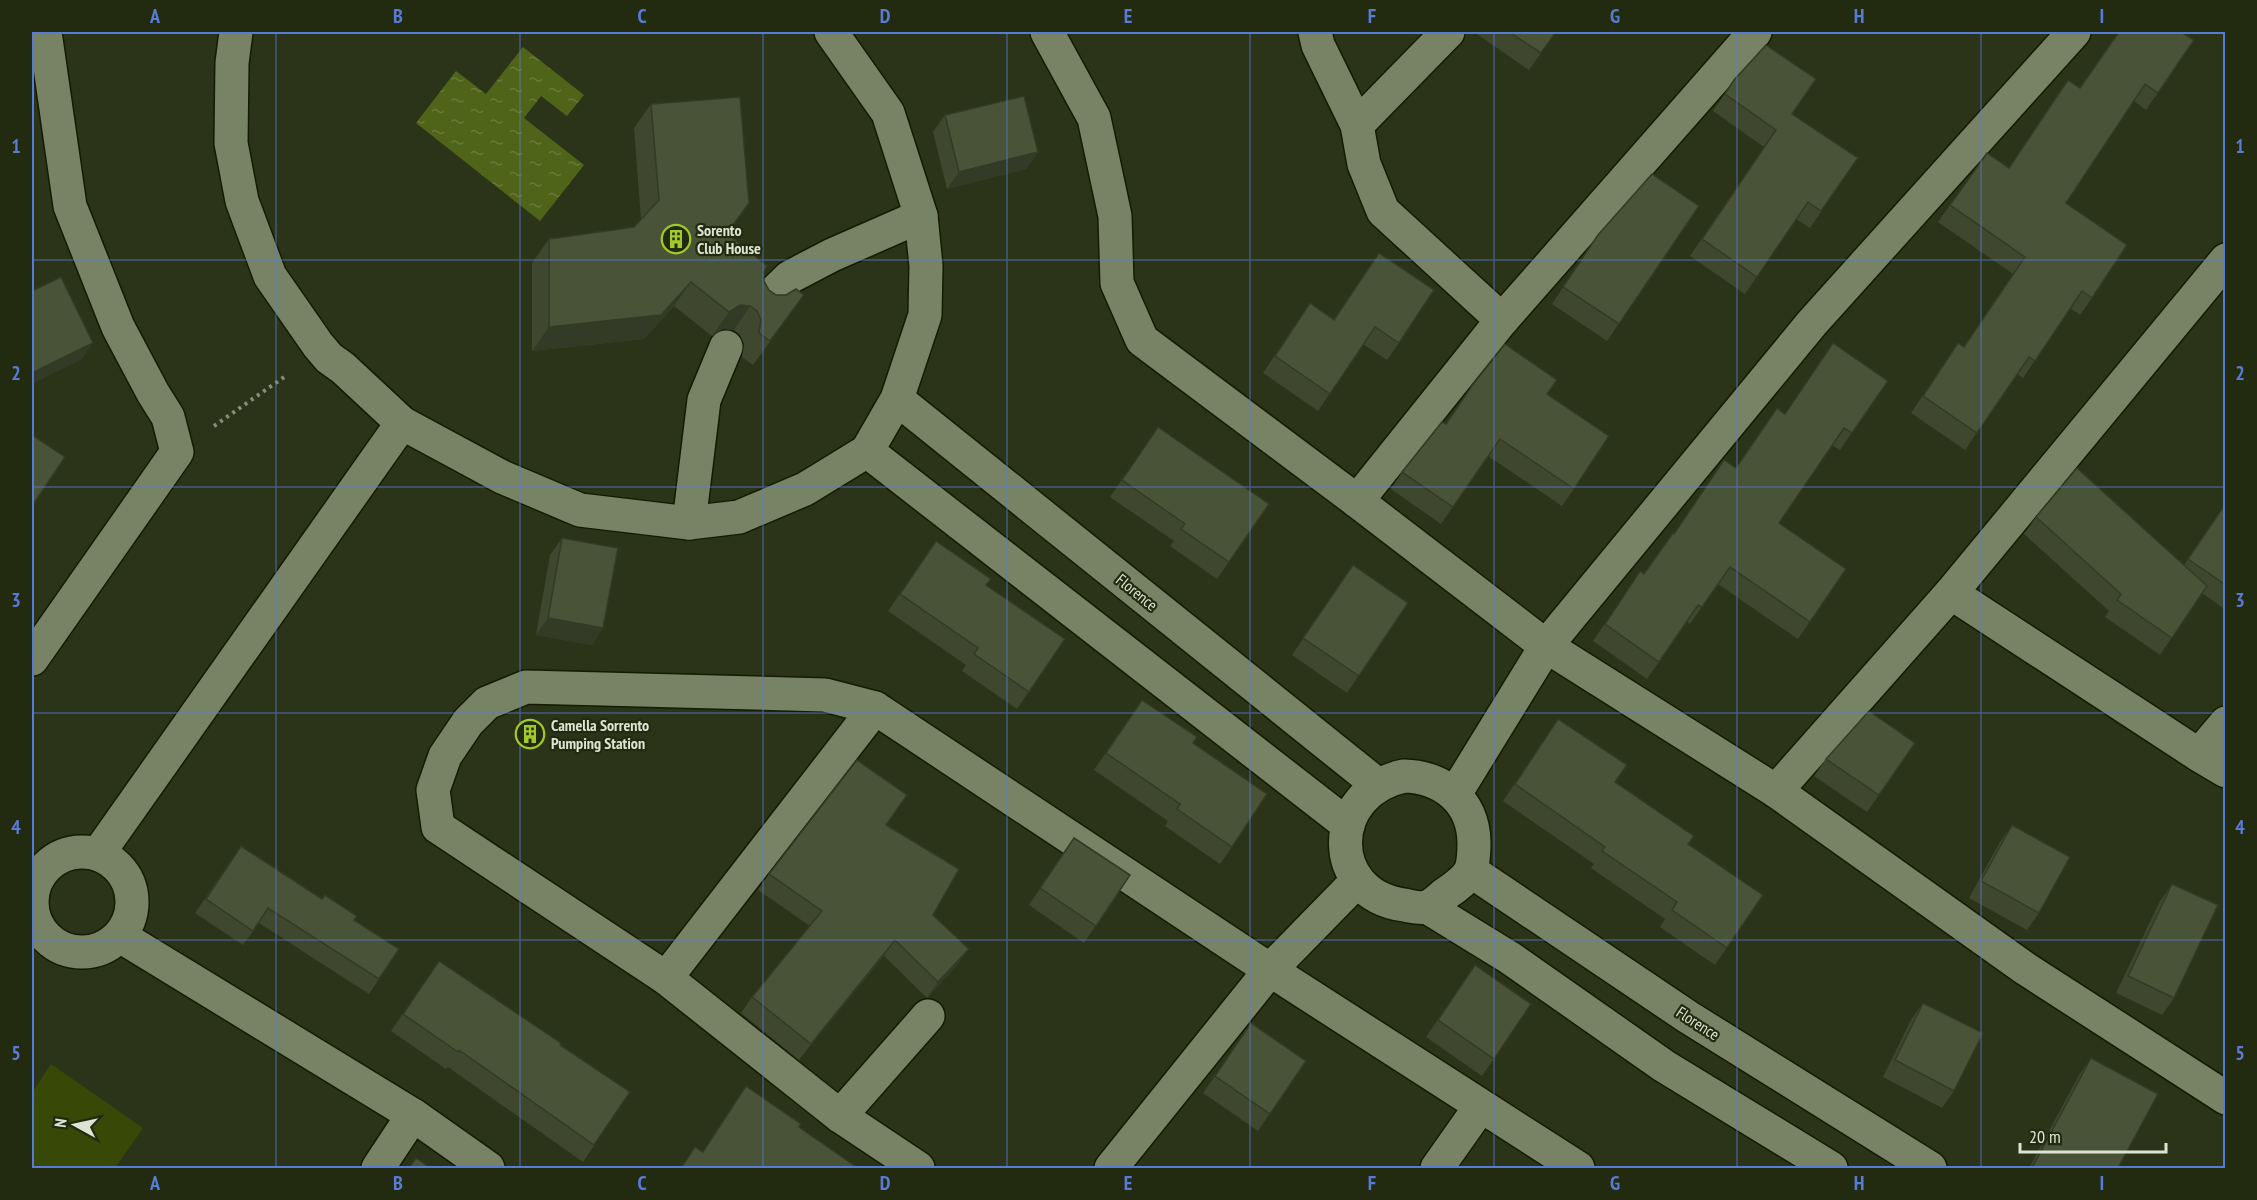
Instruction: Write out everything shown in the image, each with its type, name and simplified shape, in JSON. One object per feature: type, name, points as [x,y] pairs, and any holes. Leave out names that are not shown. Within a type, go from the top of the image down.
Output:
[{"type":"street","points":[[32,659],[177,452],[168,417],[118,327],[70,206],[45,32]]},
{"type":"street","points":[[236,32],[232,63],[231,143],[242,201],[270,276],[318,345],[402,423],[502,477],[580,510],[690,523],[739,517],[805,489],[867,452],[897,399],[925,315],[926,266],[921,216],[888,113],[831,32]]},
{"type":"street","points":[[1047,32],[1094,118],[1115,216],[1117,283],[1142,340],[1546,646],[1776,791],[2026,969],[2226,1098]]},
{"type":"street","points":[[1315,32],[1318,45],[1357,124],[1364,164],[1383,211],[1502,320]]},
{"type":"street","points":[[1357,124],[1448,32]]},
{"type":"street","points":[[1357,501],[1502,320],[1755,32]]},
{"type":"street","points":[[1455,794],[1546,646],[1812,322],[2074,32]]},
{"type":"street","points":[[765,302],[790,276],[921,216]]},
{"type":"street","points":[[1776,791],[1951,593],[2226,260]]},
{"type":"street","points":[[690,523],[704,400],[726,347]]},
{"type":"street","name":"Florence","points":[[897,399],[1378,785]]},
{"type":"street","points":[[98,854],[402,423]]},
{"type":"street","points":[[867,452],[1348,825]]},
{"type":"street","points":[[1951,593],[2212,763],[2226,723]]},
{"type":"street","points":[[918,1168],[840,1116],[666,978],[438,827],[433,790],[445,756],[468,722],[487,703],[526,687],[825,695],[875,708],[1270,970],[1578,1168]]},
{"type":"street","points":[[666,978],[875,708]]},
{"type":"street","points":[[1427,907],[1451,891],[1471,871],[1474,830],[1467,810],[1455,794],[1444,786],[1417,776],[1390,779],[1364,795],[1354,809],[1348,825],[1347,857],[1357,881],[1375,896],[1392,904],[1427,907],[1510,958],[1664,1066],[1831,1168]]},
{"type":"street","points":[[87,851],[113,862],[125,875],[132,891],[133,901],[130,919],[120,936],[107,947],[76,953],[59,947],[48,939],[37,940],[37,925],[32,903],[34,886],[44,868],[58,857],[87,851]]},
{"type":"street","name":"Florence","points":[[1471,871],[1688,1017],[1930,1168]]},
{"type":"street","points":[[1111,1168],[1270,970],[1357,881]]},
{"type":"street","points":[[120,936],[413,1115],[488,1168]]},
{"type":"street","points":[[840,1116],[928,1016]]},
{"type":"street","points":[[1437,1168],[1480,1107]]},
{"type":"street","points":[[378,1168],[413,1115]]},
{"type":"path","points":[[177,452],[298,368],[318,345]]},
{"type":"shaded area","points":[[51,1064],[143,1128],[115,1168],[32,1168],[32,1093]]},
{"type":"water","points":[[523,47],[584,95],[567,116],[541,96],[524,118],[584,165],[540,221],[416,123],[456,71],[486,94]]},
{"type":"building","points":[[1509,32],[1556,32],[1541,53]]},
{"type":"building","points":[[2119,32],[2181,32],[2194,40],[2158,93],[2145,84],[2066,203],[2127,245],[2092,298],[2082,291],[2035,361],[2029,357],[1977,433],[1923,396],[1958,343],[1964,347],[2025,257],[1950,205],[1987,153],[2009,168],[2068,80],[2080,88]]},
{"type":"building","points":[[1766,45],[1816,79],[1792,114],[1858,158],[1821,211],[1808,202],[1757,277],[1702,239],[1776,130],[1725,94],[1734,80]]},
{"type":"building","points":[[1024,96],[1038,152],[959,172],[945,115]]},
{"type":"building","name":"Sorento Club House","points":[[740,97],[749,203],[727,233],[767,266],[764,281],[769,290],[776,295],[786,295],[796,289],[804,295],[770,341],[759,333],[761,320],[757,311],[750,306],[740,305],[729,312],[691,282],[661,315],[549,327],[549,239],[634,227],[659,200],[651,104]]},
{"type":"building","points":[[1652,174],[1699,206],[1619,324],[1563,287],[1598,235]]},
{"type":"building","points":[[1379,253],[1434,290],[1399,343],[1375,327],[1330,394],[1275,356],[1310,303],[1334,320]]},
{"type":"building","points":[[61,277],[93,343],[32,373],[32,283],[34,290]]},
{"type":"building","points":[[1833,343],[1888,381],[1852,433],[1844,428],[1779,523],[1846,569],[1810,622],[1730,567],[1702,607],[1698,605],[1659,662],[1605,624],[1640,571],[1644,574],[1674,534],[1724,460],[1736,468],[1777,408],[1785,414]]},
{"type":"building","points":[[1505,344],[1557,380],[1547,394],[1609,436],[1574,489],[1500,439],[1453,507],[1402,472],[1442,422],[1446,424],[1474,383]]},
{"type":"building","points":[[1158,427],[1269,504],[1229,562],[1181,529],[1185,524],[1122,480]]},
{"type":"building","points":[[32,435],[65,457],[32,506]]},
{"type":"building","points":[[2077,468],[2207,586],[2172,638],[2117,600],[2121,594],[2036,517]]},
{"type":"building","points":[[2224,506],[2226,507],[2226,585],[2188,559]]},
{"type":"building","points":[[562,538],[618,548],[603,628],[548,618]]},
{"type":"building","points":[[936,541],[991,579],[986,585],[1065,639],[1029,692],[974,654],[978,648],[900,594]]},
{"type":"building","points":[[1353,565],[1408,603],[1359,676],[1303,638]]},
{"type":"building","points":[[1142,700],[1197,737],[1193,743],[1267,794],[1232,847],[1177,809],[1180,804],[1106,753]]},
{"type":"building","points":[[1869,711],[1915,743],[1879,795],[1826,759]]},
{"type":"building","points":[[1558,719],[1627,765],[1615,782],[1694,836],[1688,844],[1763,895],[1727,948],[1672,910],[1677,902],[1602,851],[1605,847],[1515,784]]},
{"type":"building","points":[[857,760],[907,795],[886,825],[959,869],[933,915],[969,949],[938,982],[895,940],[811,1044],[752,997],[822,911],[769,874]]},
{"type":"building","points":[[2012,825],[2070,857],[2039,913],[1981,881]]},
{"type":"building","points":[[1074,838],[1130,875],[1096,926],[1040,888]]},
{"type":"building","points":[[241,846],[322,899],[325,895],[357,916],[354,920],[399,949],[379,979],[268,908],[253,931],[206,899]]},
{"type":"building","points":[[2172,884],[2218,905],[2174,998],[2128,976]]},
{"type":"building","points":[[439,961],[630,1092],[594,1145],[459,1050],[458,1052],[403,1014]]},
{"type":"building","points":[[1475,965],[1531,1004],[1494,1059],[1438,1020]]},
{"type":"building","points":[[1923,1003],[1983,1033],[1954,1091],[1895,1060]]},
{"type":"building","points":[[1251,1023],[1306,1061],[1270,1114],[1215,1076]]},
{"type":"building","points":[[2091,1058],[2158,1094],[2118,1168],[2037,1168],[2033,1166]]},
{"type":"building","points":[[746,1086],[801,1124],[799,1127],[858,1168],[681,1168],[695,1147],[703,1152]]},
{"type":"building","points":[[416,1158],[431,1168],[409,1168]]},
{"type":"place","name":"Sorento Club House","points":[[676,239]]},
{"type":"place","name":"Camella Sorrento Pumping Station","points":[[530,734]]}]
